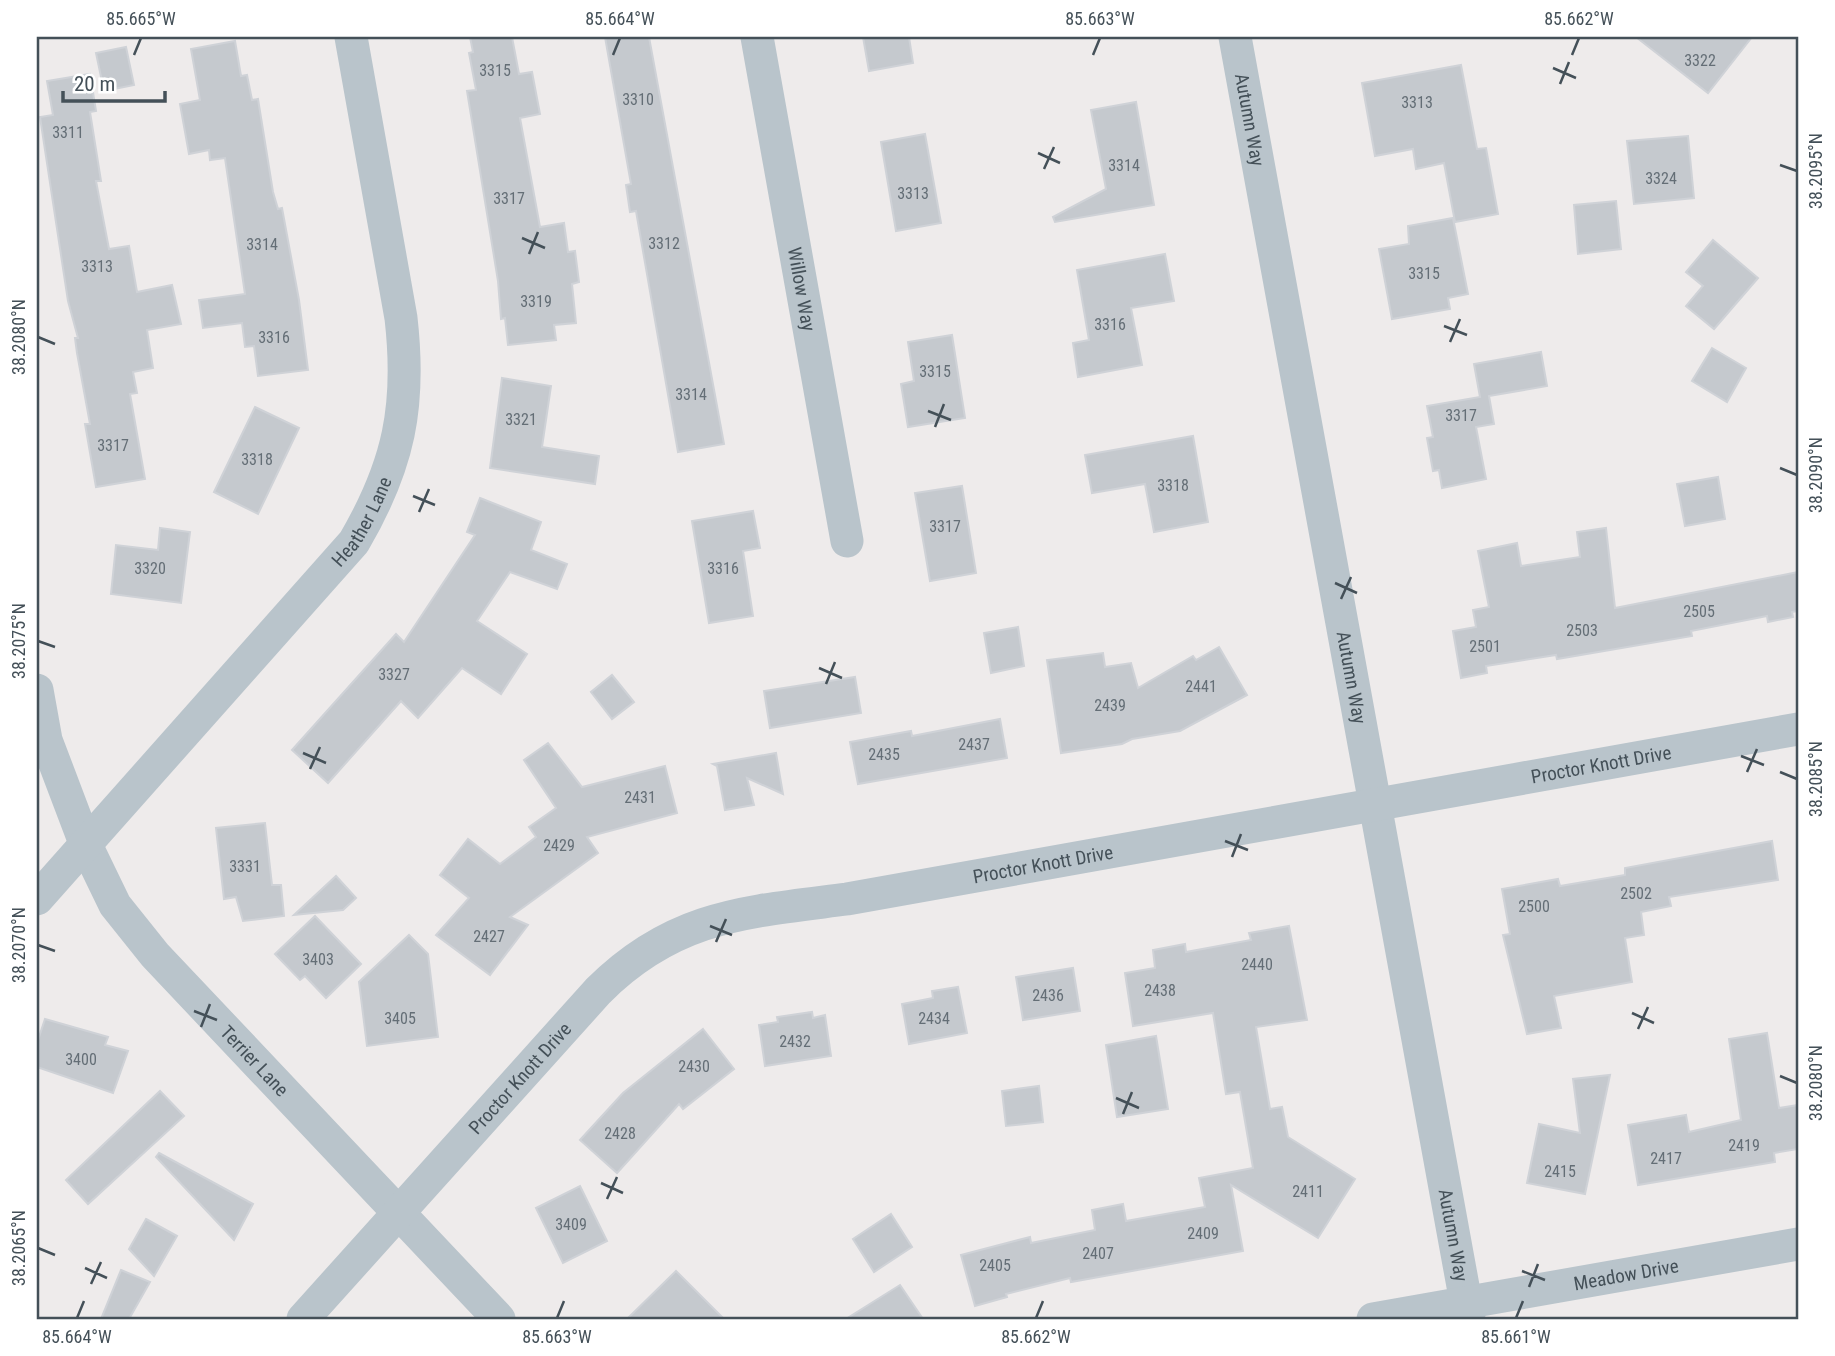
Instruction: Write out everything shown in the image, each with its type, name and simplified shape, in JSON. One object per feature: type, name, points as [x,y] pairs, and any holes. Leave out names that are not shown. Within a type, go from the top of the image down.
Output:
[{"type":"street","name":"Heather Lane","points":[[37,899],[287,621],[354,542],[375,506],[391,468],[401,432],[406,362],[401,318],[351,37]]},
{"type":"street","name":"Willow Way","points":[[757,37],[847,541]]},
{"type":"street","name":"Autumn Way","points":[[1235,37],[1468,1311]]},
{"type":"street","name":"Terrier Lane","points":[[37,690],[46,740],[85,843],[115,905],[155,955],[499,1319]]},
{"type":"street","name":"Proctor Knott Drive","points":[[303,1319],[620,969],[663,940],[690,927],[746,913],[847,899],[1798,729]]},
{"type":"street","name":"Meadow Drive","points":[[1373,1319],[1468,1311],[1798,1244]]},
{"type":"building","points":[[470,37],[512,37],[519,74],[532,72],[540,114],[520,118],[540,227],[564,223],[568,252],[575,251],[579,282],[572,284],[576,323],[554,325],[556,340],[508,345],[505,318],[501,319],[498,281],[467,91],[476,90],[469,53],[473,52]]},
{"type":"building","points":[[605,37],[649,37],[724,444],[678,452],[636,211],[630,212],[626,185],[631,184]]},
{"type":"building","points":[[863,37],[909,37],[913,63],[869,71]]},
{"type":"building","points":[[1636,37],[1752,37],[1708,93]]},
{"type":"building","points":[[235,41],[241,76],[247,75],[252,100],[258,99],[273,192],[278,209],[282,208],[299,300],[308,370],[258,376],[254,346],[245,347],[242,323],[203,328],[199,300],[245,294],[225,158],[210,160],[209,150],[189,154],[180,104],[200,100],[191,49]]},
{"type":"building","points":[[126,47],[134,85],[104,91],[96,53]]},
{"type":"building","points":[[1461,65],[1477,149],[1486,148],[1498,214],[1455,222],[1444,163],[1416,169],[1413,149],[1375,156],[1362,83]]},
{"type":"building","points":[[90,74],[96,111],[90,112],[101,181],[96,181],[109,249],[129,246],[137,292],[172,285],[181,324],[147,330],[153,368],[133,372],[137,393],[130,394],[145,479],[96,487],[85,424],[90,424],[77,353],[75,338],[78,338],[68,301],[40,117],[53,115],[47,81]]},
{"type":"building","points":[[1136,102],[1154,205],[1055,222],[1053,217],[1106,189],[1091,110]]},
{"type":"building","points":[[925,134],[941,223],[896,231],[881,142]]},
{"type":"building","points":[[1688,136],[1694,198],[1634,204],[1627,141]]},
{"type":"building","points":[[1616,201],[1621,249],[1578,254],[1574,205]]},
{"type":"building","points":[[1453,218],[1468,294],[1448,298],[1450,309],[1392,319],[1379,249],[1409,244],[1408,226]]},
{"type":"building","points":[[1713,240],[1758,278],[1714,329],[1686,306],[1703,286],[1686,272]]},
{"type":"building","points":[[1165,254],[1174,301],[1131,308],[1142,365],[1078,377],[1073,343],[1089,340],[1077,270]]},
{"type":"building","points":[[952,335],[965,418],[908,427],[901,384],[914,381],[908,342]]},
{"type":"building","points":[[1712,348],[1746,368],[1727,402],[1692,381]]},
{"type":"building","points":[[1541,352],[1547,386],[1489,396],[1494,424],[1476,427],[1486,479],[1442,488],[1439,470],[1433,471],[1427,438],[1433,437],[1427,406],[1480,397],[1474,364]]},
{"type":"building","points":[[502,378],[551,386],[542,447],[599,456],[595,484],[490,468]]},
{"type":"building","points":[[255,407],[299,428],[258,514],[214,492]]},
{"type":"building","points":[[1193,436],[1208,522],[1154,532],[1145,484],[1092,493],[1085,455]]},
{"type":"building","points":[[1718,477],[1725,519],[1685,526],[1677,484]]},
{"type":"building","points":[[962,486],[976,573],[930,581],[915,493]]},
{"type":"building","points":[[480,498],[541,522],[531,550],[567,564],[557,589],[510,572],[477,621],[527,654],[501,694],[462,668],[418,718],[401,701],[328,783],[292,750],[396,634],[404,642],[475,535],[467,532]]},
{"type":"building","points":[[753,511],[760,548],[743,551],[753,616],[709,623],[692,521]]},
{"type":"building","points":[[160,528],[190,532],[181,603],[111,594],[116,545],[158,550]]},
{"type":"building","points":[[1606,528],[1615,608],[1798,572],[1798,611],[1792,612],[1793,617],[1768,622],[1767,616],[1691,631],[1692,636],[1557,659],[1556,655],[1486,666],[1487,673],[1461,678],[1453,631],[1476,627],[1473,610],[1489,607],[1478,551],[1517,543],[1521,566],[1580,557],[1577,532]]},
{"type":"building","points":[[1018,627],[1024,666],[991,673],[984,633]]},
{"type":"building","points":[[1219,647],[1247,695],[1180,731],[1132,739],[1122,744],[1061,753],[1047,660],[1103,653],[1105,667],[1131,663],[1138,688],[1193,656],[1196,660]]},
{"type":"building","points":[[612,675],[634,702],[612,719],[591,692]]},
{"type":"building","points":[[855,677],[861,713],[770,728],[764,691]]},
{"type":"building","points":[[1000,719],[1007,758],[858,784],[850,742],[911,731],[912,736]]},
{"type":"building","points":[[548,743],[582,787],[665,766],[677,813],[587,837],[598,853],[510,917],[528,925],[490,975],[436,935],[469,898],[440,875],[468,839],[500,864],[536,837],[529,827],[556,808],[524,760]]},
{"type":"building","points":[[776,753],[783,794],[747,778],[754,805],[725,810],[717,766],[713,764]]},
{"type":"building","points":[[265,823],[272,885],[281,885],[284,916],[243,921],[236,897],[224,899],[216,828]]},
{"type":"building","points":[[1772,841],[1778,880],[1669,897],[1671,906],[1641,912],[1644,935],[1625,938],[1632,982],[1554,996],[1561,1028],[1527,1034],[1503,935],[1510,934],[1502,889],[1558,879],[1560,886],[1625,875],[1625,868]]},
{"type":"building","points":[[336,876],[356,898],[343,910],[294,915]]},
{"type":"building","points":[[315,916],[361,964],[326,998],[305,976],[300,980],[275,954]]},
{"type":"building","points":[[1289,926],[1307,1020],[1256,1027],[1270,1109],[1282,1107],[1288,1137],[1355,1179],[1318,1238],[1231,1185],[1243,1251],[1071,1282],[1070,1278],[1006,1294],[1007,1297],[975,1306],[961,1255],[1030,1237],[1031,1243],[1095,1230],[1092,1210],[1123,1204],[1126,1221],[1205,1207],[1199,1178],[1253,1168],[1240,1092],[1226,1094],[1213,1013],[1133,1026],[1125,973],[1155,968],[1153,950],[1185,944],[1186,952],[1251,940],[1249,933]]},
{"type":"building","points":[[409,935],[428,954],[438,1037],[367,1046],[359,982]]},
{"type":"building","points":[[1073,968],[1080,1011],[1023,1020],[1016,977]]},
{"type":"building","points":[[958,987],[967,1033],[909,1044],[902,1004],[933,998],[932,991]]},
{"type":"building","points":[[812,1012],[813,1018],[825,1015],[831,1056],[765,1066],[759,1025],[778,1022],[777,1017]]},
{"type":"building","points":[[45,1019],[108,1037],[105,1045],[128,1051],[113,1093],[37,1067],[37,1043]]},
{"type":"building","points":[[703,1029],[734,1069],[683,1109],[679,1104],[617,1173],[580,1140],[623,1093]]},
{"type":"building","points":[[1767,1033],[1779,1108],[1798,1105],[1798,1149],[1774,1153],[1775,1162],[1638,1185],[1628,1125],[1686,1115],[1689,1132],[1741,1120],[1729,1039]]},
{"type":"building","points":[[1156,1036],[1168,1109],[1117,1117],[1106,1045]]},
{"type":"building","points":[[1610,1075],[1585,1194],[1527,1183],[1539,1124],[1580,1133],[1573,1079]]},
{"type":"building","points":[[1039,1086],[1043,1122],[1006,1126],[1002,1091]]},
{"type":"building","points":[[160,1091],[184,1116],[88,1204],[66,1180]]},
{"type":"building","points":[[159,1153],[253,1204],[234,1240],[156,1157]]},
{"type":"building","points":[[580,1186],[607,1241],[563,1263],[536,1208]]},
{"type":"building","points":[[891,1214],[912,1247],[874,1272],[853,1239]]},
{"type":"building","points":[[146,1219],[177,1236],[154,1276],[129,1249]]},
{"type":"building","points":[[121,1270],[150,1282],[129,1319],[101,1319]]},
{"type":"building","points":[[676,1271],[724,1319],[627,1319]]},
{"type":"building","points":[[900,1285],[923,1319],[846,1319]]}]
